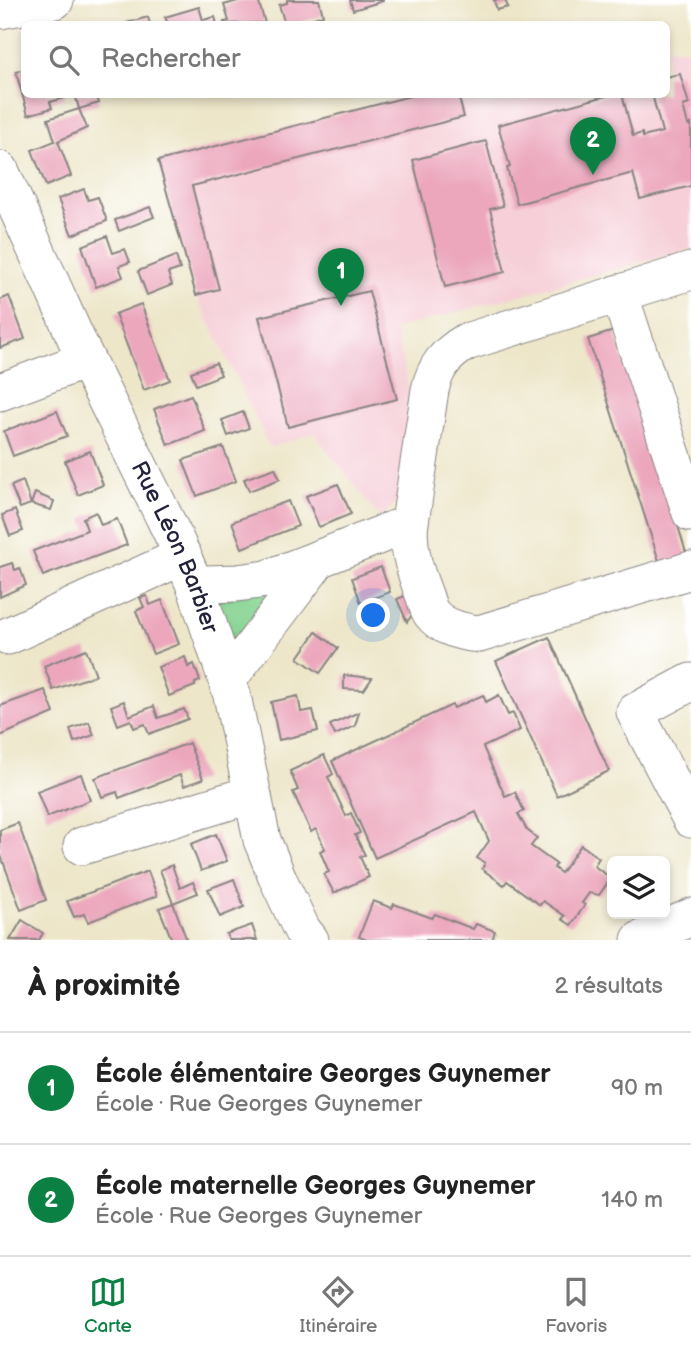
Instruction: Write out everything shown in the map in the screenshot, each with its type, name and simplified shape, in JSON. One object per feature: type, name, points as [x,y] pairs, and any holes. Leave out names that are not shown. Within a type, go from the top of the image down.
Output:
[{"type":"street","points":[[0,10],[55,0]]},
{"type":"street","name":"Rue Léon Barbier","points":[[0,170],[86,360],[190,572],[228,679],[262,840],[302,930],[310,940]]},
{"type":"street","points":[[691,271],[466,342],[442,360],[433,375],[430,390],[409,529],[411,562],[431,613],[447,626],[462,632],[479,634],[498,630],[691,570]]},
{"type":"street","points":[[619,293],[691,513]]},
{"type":"street","points":[[0,392],[86,360]]},
{"type":"street","points":[[8,636],[190,572],[206,583],[267,579],[395,529],[409,529]]},
{"type":"street","points":[[228,679],[319,558]]},
{"type":"street","points":[[691,682],[635,712],[691,819]]},
{"type":"street","points":[[82,846],[253,796]]},
{"type":"street","points":[[640,940],[691,917]]},
{"type":"shaded area","points":[[670,47],[691,49],[691,249],[395,329],[411,398],[402,497],[380,518],[314,433],[270,448],[196,295],[158,161],[406,98],[670,98]]},
{"type":"green space","points":[[292,580],[243,644],[228,639],[214,602]]},
{"type":"building","points":[[241,0],[258,0],[264,21],[229,21],[224,5]]},
{"type":"building","points":[[287,0],[319,0],[323,15],[305,21],[284,21],[279,5],[287,3]]},
{"type":"building","points":[[350,0],[383,0],[383,1],[353,10]]},
{"type":"building","points":[[494,0],[505,0],[508,7],[497,10]]},
{"type":"building","points":[[199,7],[203,20],[215,17],[216,21],[167,21],[165,17]]},
{"type":"building","points":[[148,17],[149,21],[134,21]]},
{"type":"building","points":[[21,70],[21,90],[16,72]]},
{"type":"building","points":[[680,74],[689,104],[683,106],[688,125],[691,124],[691,186],[640,199],[633,173],[517,204],[498,125],[598,98],[623,98],[633,136],[642,133],[643,137],[662,132],[653,98],[670,98],[670,76]]},
{"type":"building","points":[[23,98],[65,98],[50,102],[52,108],[28,115]]},
{"type":"building","points":[[76,98],[97,98],[99,103],[79,109]]},
{"type":"building","points":[[402,98],[459,98],[464,117],[192,186],[219,289],[196,295],[158,161]]},
{"type":"building","points":[[79,109],[87,128],[58,141],[71,176],[46,186],[32,150],[55,141],[48,119]]},
{"type":"building","points":[[486,141],[503,206],[490,209],[505,272],[445,287],[413,160]]},
{"type":"building","points":[[84,189],[88,200],[98,197],[107,221],[72,235],[58,199]]},
{"type":"building","points":[[150,207],[154,217],[119,231],[115,220]]},
{"type":"building","points":[[107,236],[113,253],[125,249],[130,262],[119,266],[123,277],[96,287],[82,246]]},
{"type":"building","points":[[176,256],[180,269],[168,273],[172,285],[147,295],[138,271]]},
{"type":"building","points":[[369,291],[397,399],[288,427],[259,317]]},
{"type":"building","points":[[9,296],[25,339],[0,348],[0,300]]},
{"type":"building","points":[[141,304],[170,380],[144,390],[115,314]]},
{"type":"building","points":[[614,331],[683,525],[678,526],[687,556],[660,564],[588,339]]},
{"type":"building","points":[[216,363],[221,375],[196,385],[191,372]]},
{"type":"building","points":[[191,395],[205,431],[168,445],[154,409]]},
{"type":"building","points":[[57,411],[67,436],[13,456],[4,431]]},
{"type":"building","points":[[243,412],[249,428],[228,436],[222,420]]},
{"type":"building","points":[[223,447],[236,481],[197,496],[183,460]]},
{"type":"building","points":[[90,451],[103,485],[78,495],[65,461]]},
{"type":"building","points":[[275,468],[280,479],[249,491],[244,479]]},
{"type":"building","points":[[23,481],[31,504],[20,508],[11,486]]},
{"type":"building","points":[[338,484],[351,514],[319,527],[306,496]]},
{"type":"building","points":[[35,493],[54,501],[51,510],[31,504]]},
{"type":"building","points":[[288,501],[298,526],[242,548],[232,522]]},
{"type":"building","points":[[15,510],[23,531],[10,536],[2,515]]},
{"type":"building","points":[[96,512],[101,525],[117,519],[127,545],[43,576],[33,551],[87,530],[83,518]]},
{"type":"building","points":[[12,563],[15,570],[20,568],[26,585],[0,597],[0,567]]},
{"type":"building","points":[[381,567],[390,592],[361,603],[352,578]]},
{"type":"building","points":[[410,594],[416,609],[407,622],[397,599]]},
{"type":"building","points":[[147,596],[150,605],[162,600],[179,644],[153,654],[136,611],[144,607],[140,598]]},
{"type":"building","points":[[316,632],[338,648],[320,673],[298,658]]},
{"type":"building","points":[[549,637],[609,771],[557,796],[496,661]]},
{"type":"building","points":[[86,649],[96,675],[53,690],[44,666]]},
{"type":"building","points":[[185,657],[188,667],[194,664],[200,681],[195,683],[195,686],[169,696],[158,667]]},
{"type":"building","points":[[344,675],[372,678],[364,690],[344,689]]},
{"type":"building","points":[[45,690],[54,713],[0,736],[0,706]]},
{"type":"building","points":[[483,695],[486,702],[499,695],[508,715],[513,713],[520,730],[483,747],[505,796],[515,792],[524,811],[518,814],[527,830],[537,838],[531,846],[556,864],[554,868],[561,873],[581,845],[599,858],[594,866],[607,875],[607,884],[599,895],[589,893],[582,903],[585,905],[571,925],[562,919],[565,916],[543,901],[540,905],[507,881],[504,885],[482,869],[485,863],[477,858],[489,841],[476,812],[375,858],[332,761],[452,705],[454,708]]},
{"type":"building","points":[[298,696],[301,712],[313,710],[318,731],[279,740],[271,702]]},
{"type":"building","points":[[124,701],[129,716],[154,706],[158,718],[184,709],[188,719],[149,734],[145,724],[134,728],[131,720],[118,725],[111,706]]},
{"type":"building","points":[[359,712],[355,726],[335,735],[330,725]]},
{"type":"building","points":[[89,722],[94,735],[74,742],[70,729]]},
{"type":"building","points":[[189,743],[203,779],[184,786],[180,775],[119,798],[117,792],[102,797],[95,778]]},
{"type":"building","points":[[324,755],[333,774],[328,777],[346,816],[351,813],[360,833],[355,835],[365,855],[360,857],[369,877],[334,893],[324,874],[329,872],[320,851],[325,849],[316,829],[311,832],[293,792],[298,790],[290,771]]},
{"type":"building","points":[[81,774],[90,800],[47,817],[37,791]]},
{"type":"building","points":[[18,823],[46,900],[21,910],[0,853],[0,830]]},
{"type":"building","points":[[216,834],[227,861],[201,871],[191,844]]},
{"type":"building","points":[[172,865],[180,888],[193,882],[198,893],[173,903],[160,870]]},
{"type":"building","points":[[148,871],[157,896],[88,922],[84,914],[74,917],[67,901]]},
{"type":"building","points":[[234,879],[244,907],[220,917],[208,889]]},
{"type":"building","points":[[373,901],[392,908],[394,904],[432,918],[435,914],[473,929],[476,924],[495,931],[492,940],[367,940],[359,937]]},
{"type":"building","points":[[173,903],[186,938],[182,940],[172,940],[159,908]]},
{"type":"building","points":[[22,920],[43,933],[39,940],[10,940]]},
{"type":"building","points":[[252,925],[257,940],[229,940],[226,934]]},
{"type":"place","name":"École maternelle Georges Guynemer","points":[[593,175]]},
{"type":"place","name":"École élémentaire Georges Guynemer","points":[[341,306]]}]
